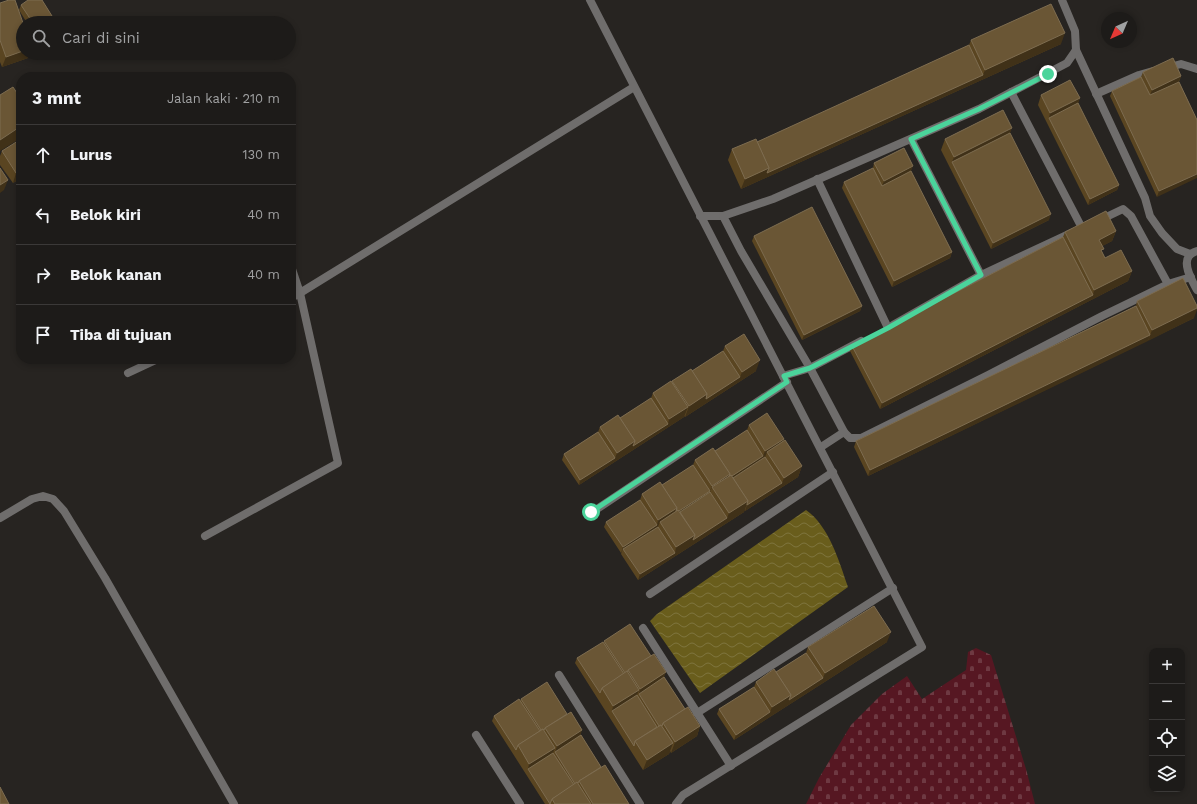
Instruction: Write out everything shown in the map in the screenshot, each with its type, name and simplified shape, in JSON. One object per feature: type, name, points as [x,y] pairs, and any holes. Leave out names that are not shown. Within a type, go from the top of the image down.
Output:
[{"type":"street","points":[[590,0],[922,646],[683,795],[676,804]]},
{"type":"street","points":[[1062,0],[1075,31],[1076,50],[1145,198],[1150,216],[1162,233],[1177,249],[1193,253]]},
{"type":"street","points":[[700,216],[723,216],[773,199],[979,109],[1066,63],[1076,50]]},
{"type":"street","points":[[1096,94],[1139,75],[1180,64],[1197,69]]},
{"type":"street","points":[[296,295],[634,87]]},
{"type":"street","points":[[1011,92],[1082,228]]},
{"type":"street","points":[[911,139],[981,275]]},
{"type":"street","points":[[817,179],[884,330],[981,275],[1124,209],[1131,216],[1168,284]]},
{"type":"street","points":[[723,216],[741,251],[810,368],[844,432],[850,438],[861,438],[874,433],[1102,316],[1168,284],[1191,277]]},
{"type":"street","points":[[1193,253],[1188,258],[1187,265],[1197,290]]},
{"type":"street","points":[[205,536],[338,464],[300,293],[296,281]]},
{"type":"street","points":[[591,512],[785,379],[867,339]]},
{"type":"street","points":[[128,373],[147,364]]},
{"type":"street","points":[[820,447],[844,432]]},
{"type":"street","points":[[650,594],[833,472]]},
{"type":"street","points":[[0,518],[32,499],[43,496],[53,499],[64,511],[105,578],[234,804]]},
{"type":"street","points":[[697,713],[893,588]]},
{"type":"street","points":[[643,628],[731,766]]},
{"type":"street","points":[[559,675],[640,804]]},
{"type":"street","points":[[476,735],[520,804]]},
{"type":"green space","points":[[976,648],[991,655],[1026,769],[1035,804],[806,804],[819,778],[851,725],[882,694],[907,676],[922,699],[966,670],[968,652]]},
{"type":"water","points":[[806,510],[821,525],[827,535],[837,555],[848,587],[700,693],[650,621],[657,614]]},
{"type":"building","points":[[15,0],[21,16],[16,16],[16,53],[6,57],[0,40],[0,3]]},
{"type":"building","points":[[28,0],[42,0],[52,16],[28,16],[21,5]]},
{"type":"building","points":[[1051,4],[1065,33],[985,70],[971,40]]},
{"type":"building","points":[[969,45],[983,75],[767,173],[769,168],[757,142]]},
{"type":"building","points":[[1173,58],[1181,76],[1152,90],[1143,72]]},
{"type":"building","points":[[1141,77],[1150,95],[1179,82],[1197,120],[1197,174],[1159,191],[1112,91]]},
{"type":"building","points":[[1070,80],[1080,98],[1050,113],[1041,95]]},
{"type":"building","points":[[13,87],[16,92],[16,129],[0,140],[0,95]]},
{"type":"building","points":[[1078,103],[1119,185],[1090,199],[1049,118]]},
{"type":"building","points":[[1003,110],[1012,128],[954,157],[945,139]]},
{"type":"building","points":[[1010,133],[1051,214],[993,243],[952,162]]},
{"type":"building","points":[[756,139],[769,168],[745,179],[732,149]]},
{"type":"building","points":[[16,142],[16,173],[2,151]]},
{"type":"building","points":[[904,148],[913,166],[884,181],[874,163]]},
{"type":"building","points":[[0,168],[8,180],[0,185]]},
{"type":"building","points":[[873,168],[882,186],[911,171],[952,252],[894,281],[844,182]]},
{"type":"building","points":[[812,207],[862,306],[804,335],[754,236]]},
{"type":"building","points":[[1106,211],[1116,231],[1099,240],[1104,249],[1101,250],[1105,258],[1121,250],[1132,271],[1094,290],[1065,232]]},
{"type":"building","points":[[1063,237],[1093,295],[882,403],[852,346]]},
{"type":"building","points":[[1183,278],[1197,308],[1152,330],[1137,301]]},
{"type":"building","points":[[1136,306],[1150,335],[870,470],[856,441]]},
{"type":"building","points":[[744,334],[760,360],[742,372],[725,346]]},
{"type":"building","points":[[723,351],[740,377],[706,399],[707,394],[692,371]]},
{"type":"building","points":[[691,369],[707,394],[689,406],[672,381]]},
{"type":"building","points":[[671,381],[688,407],[669,419],[653,393]]},
{"type":"building","points":[[651,398],[668,424],[633,446],[635,441],[620,418]]},
{"type":"building","points":[[767,413],[784,439],[765,451],[749,425]]},
{"type":"building","points":[[618,415],[635,441],[617,453],[600,427]]},
{"type":"building","points":[[747,430],[763,456],[729,477],[730,474],[715,451]]},
{"type":"building","points":[[598,432],[615,458],[580,480],[564,454]]},
{"type":"building","points":[[785,440],[802,466],[784,478],[767,452]]},
{"type":"building","points":[[713,448],[730,474],[712,486],[695,460]]},
{"type":"building","points":[[765,457],[782,483],[747,505],[748,501],[733,478]]},
{"type":"building","points":[[693,465],[710,491],[679,511],[676,511],[677,508],[662,485]]},
{"type":"building","points":[[731,475],[748,501],[729,513],[712,487]]},
{"type":"building","points":[[660,482],[677,508],[658,520],[642,494]]},
{"type":"building","points":[[710,492],[727,518],[693,540],[695,535],[680,512]]},
{"type":"building","points":[[640,500],[657,525],[623,547],[606,522]]},
{"type":"building","points":[[678,510],[695,535],[676,547],[660,522]]},
{"type":"building","points":[[658,527],[675,553],[640,574],[623,549]]},
{"type":"building","points":[[874,606],[891,632],[825,673],[808,647]]},
{"type":"building","points":[[630,624],[651,656],[625,673],[604,641]]},
{"type":"building","points":[[603,642],[624,674],[602,688],[600,693],[577,658]]},
{"type":"building","points":[[806,653],[823,678],[789,700],[791,695],[776,672]]},
{"type":"building","points":[[654,654],[666,672],[640,689],[628,670]]},
{"type":"building","points":[[774,669],[791,695],[772,707],[756,682]]},
{"type":"building","points":[[627,671],[639,690],[613,706],[602,688]]},
{"type":"building","points":[[664,677],[685,709],[663,723],[662,726],[659,726],[639,694]]},
{"type":"building","points":[[547,682],[567,714],[544,730],[541,730],[521,699]]},
{"type":"building","points":[[754,687],[770,712],[736,735],[719,709]]},
{"type":"building","points":[[637,695],[657,727],[635,741],[634,746],[612,711]]},
{"type":"building","points":[[519,699],[540,731],[518,745],[516,750],[494,716]]},
{"type":"building","points":[[688,707],[700,726],[675,742],[663,723]]},
{"type":"building","points":[[571,712],[582,730],[557,746],[545,728]]},
{"type":"building","points":[[661,725],[673,743],[647,760],[635,741]]},
{"type":"building","points":[[543,729],[555,748],[529,764],[518,745]]},
{"type":"building","points":[[581,735],[601,767],[575,784],[555,752]]},
{"type":"building","points":[[553,753],[574,785],[552,799],[550,804],[528,769]]},
{"type":"building","points":[[605,765],[629,804],[593,804],[579,781]]},
{"type":"building","points":[[577,782],[591,804],[555,804],[552,799]]},
{"type":"building","points":[[0,787],[9,804],[0,804]]},
{"type":"route","points":[[591,512],[787,382],[784,376],[810,368],[888,328],[981,275],[911,139],[979,109],[1048,74]]}]
